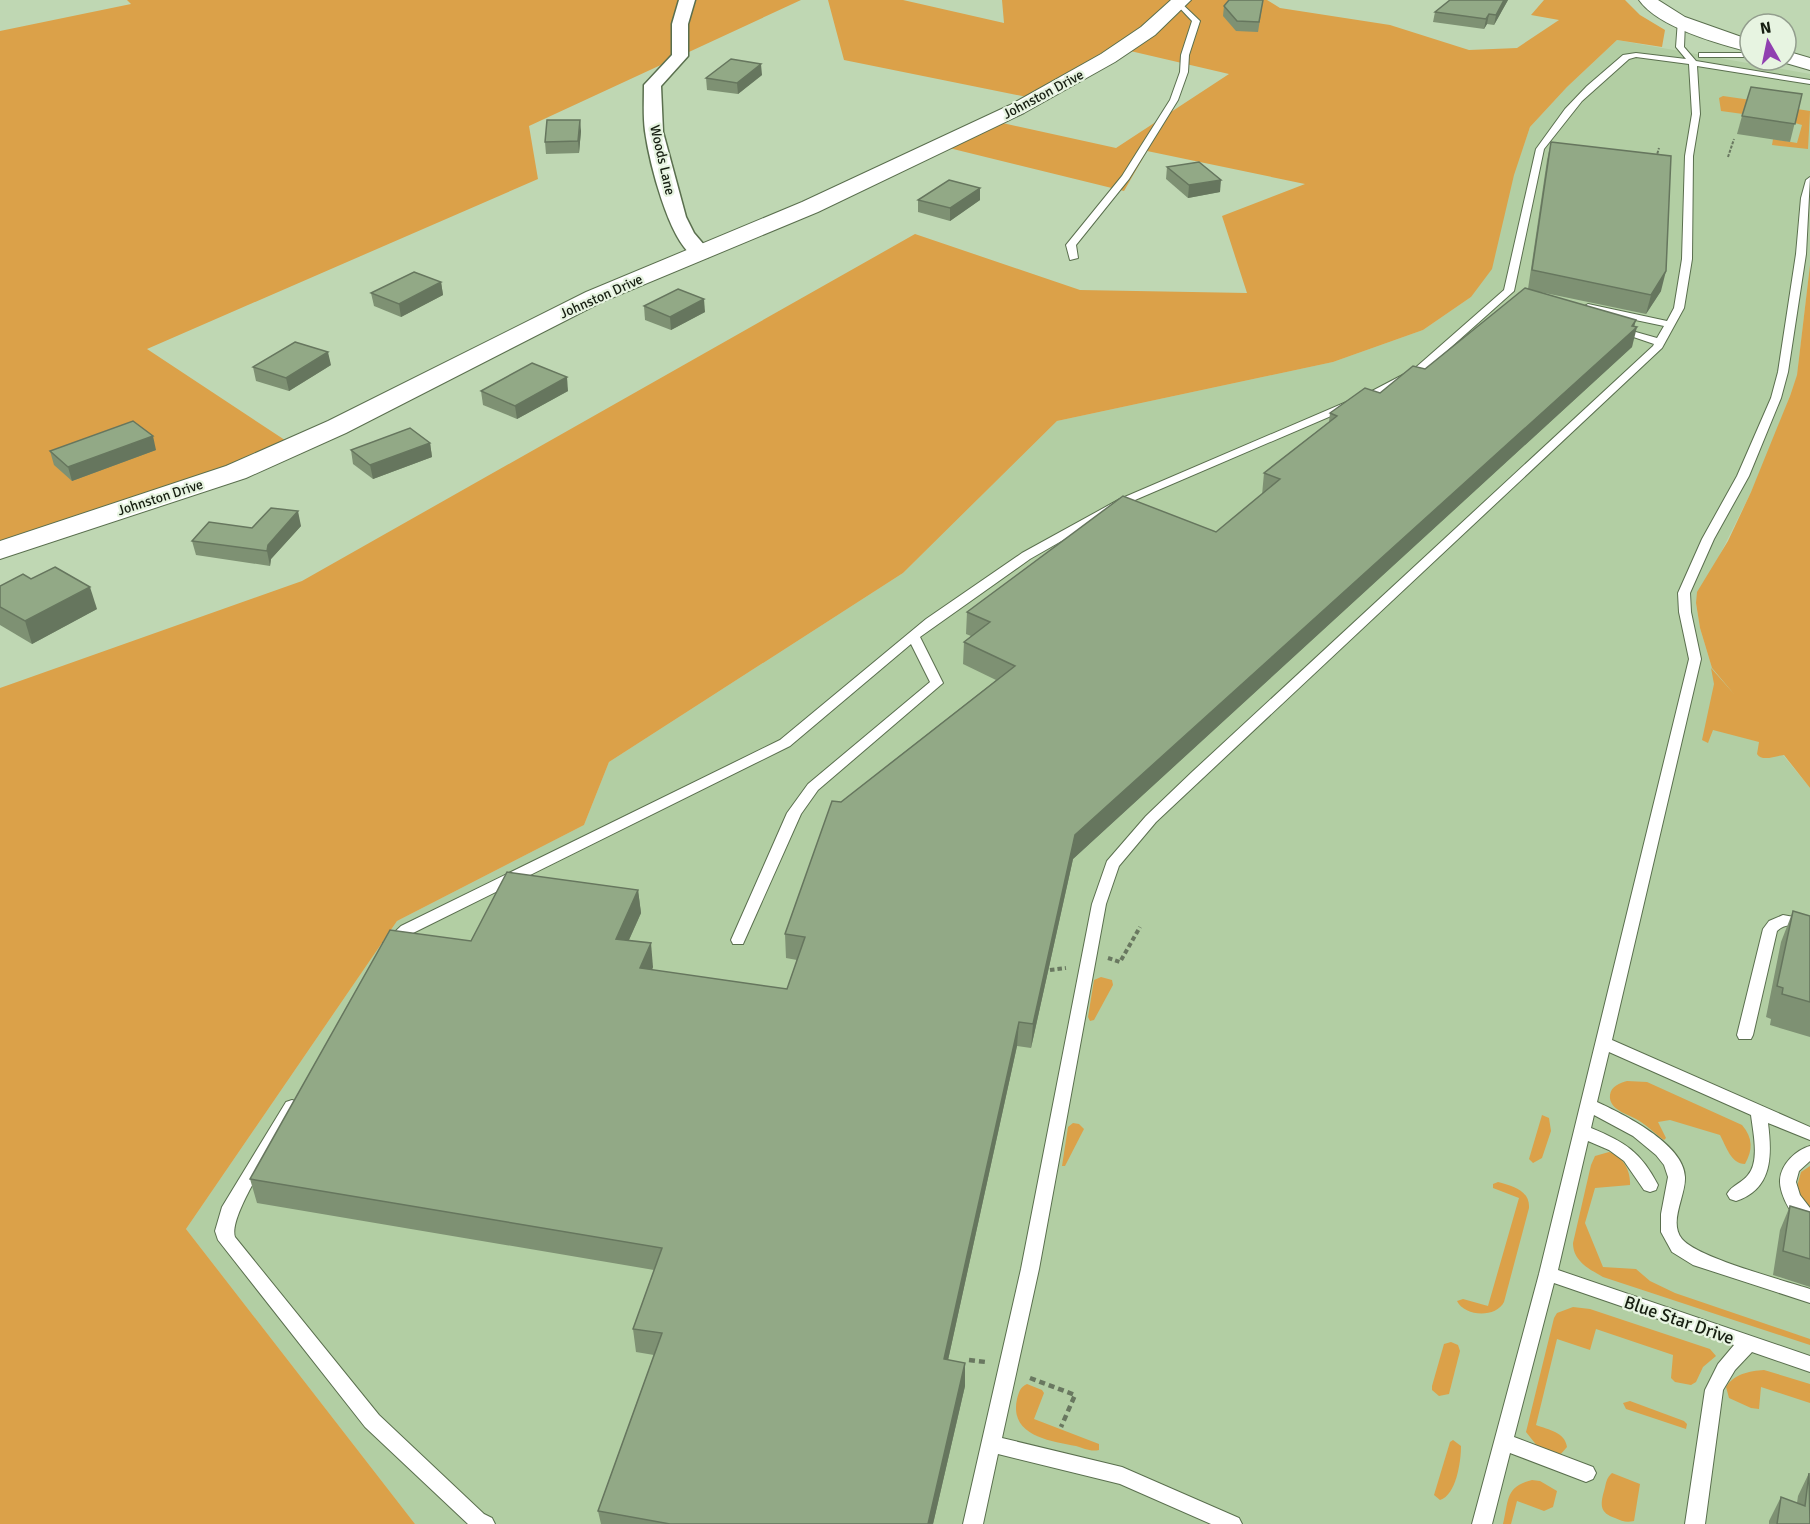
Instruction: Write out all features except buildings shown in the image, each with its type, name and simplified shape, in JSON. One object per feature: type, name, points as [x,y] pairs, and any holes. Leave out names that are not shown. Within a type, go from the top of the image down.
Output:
[{"type":"street","name":"Woods Lane","points":[[687,0],[680,24],[680,57],[652,85],[654,132],[676,218],[685,235],[701,253]]},
{"type":"street","points":[[1648,0],[1652,7],[1675,12],[1723,38],[1738,42]]},
{"type":"street","name":"Johnston Drive","points":[[0,550],[236,472],[338,427],[594,297],[810,207],[1017,109],[1108,58],[1148,31],[1180,2]]},
{"type":"lane","points":[[1073,258],[1071,245],[1126,177],[1174,100],[1184,72],[1187,47],[1196,21],[1180,2]]},
{"type":"lane","points":[[1675,12],[1681,50],[1697,58],[1810,82]]},
{"type":"lane","points":[[973,1524],[1030,1269],[1099,904],[1112,864],[1166,804],[1634,370],[1660,342],[1679,308],[1685,282],[1690,148],[1696,114],[1697,58],[1702,49],[1723,38]]},
{"type":"lane","points":[[384,953],[391,943],[406,930],[785,743],[913,636],[1026,556],[1124,501],[1376,393],[1418,371],[1512,295],[1540,148],[1552,129],[1581,96],[1626,57],[1697,58],[1738,56]]},
{"type":"lane","points":[[1482,1524],[1548,1275],[1695,659],[1685,612],[1684,593],[1708,539],[1743,476],[1776,398],[1783,372],[1801,254],[1805,198],[1810,180]]},
{"type":"lane","points":[[1578,305],[1669,324]]},
{"type":"lane","points":[[1604,326],[1660,342]]},
{"type":"lane","points":[[738,940],[794,813],[813,788],[937,683],[913,636]]},
{"type":"lane","points":[[1745,1035],[1770,928],[1774,923],[1786,919],[1810,925]]},
{"type":"lane","points":[[1604,1043],[1810,1134]]},
{"type":"lane","points":[[298,1095],[231,1206],[225,1224],[227,1240],[372,1421],[477,1520],[485,1524]]},
{"type":"lane","points":[[1589,1105],[1635,1128],[1647,1137],[1672,1164],[1677,1175],[1667,1225],[1671,1239],[1682,1252],[1699,1260],[1810,1296]]},
{"type":"lane","points":[[1736,1194],[1757,1177],[1761,1168],[1759,1111]]},
{"type":"lane","points":[[1583,1132],[1628,1152],[1650,1185]]},
{"type":"lane","points":[[1807,1217],[1796,1204],[1787,1179],[1790,1169],[1798,1159],[1810,1152]]},
{"type":"lane","name":"Blue Star Drive","points":[[1548,1275],[1810,1364]]},
{"type":"lane","points":[[1695,1524],[1714,1390],[1721,1373],[1733,1357],[1748,1344]]},
{"type":"lane","points":[[1504,1442],[1586,1473]]},
{"type":"lane","points":[[990,1444],[1122,1476],[1232,1524]]},
{"type":"path","points":[[1728,158],[1734,139]]},
{"type":"path","points":[[1652,163],[1659,148]]},
{"type":"path","points":[[969,1359],[1006,1369],[1075,1395],[1061,1427]]},
{"type":"shaded area","points":[[127,0],[801,0],[529,126],[538,179],[147,349],[300,450],[0,554],[0,31],[131,4]]},
{"type":"shaded area","points":[[828,0],[903,0],[1004,23],[1002,0],[1267,0],[1280,8],[1390,25],[1469,50],[1517,48],[1559,20],[1531,15],[1544,0],[1625,0],[1640,15],[1665,30],[1662,47],[1617,40],[1567,87],[1530,127],[1514,175],[1492,269],[1471,297],[1423,330],[1333,362],[1057,421],[903,573],[609,762],[584,825],[397,921],[186,1229],[415,1524],[0,1524],[0,688],[302,581],[915,234],[1080,290],[1247,293],[1222,216],[1305,184],[1147,151],[1124,191],[949,148],[998,122],[1116,148],[1229,74],[1126,50],[1042,100],[844,60]]},
{"type":"shaded area","points":[[1617,40],[1738,61],[1738,72],[1810,74],[1810,265],[1797,376],[1775,438],[1751,492],[1696,603],[1700,628],[1712,668],[1810,788],[1810,1524],[415,1524],[186,1229],[397,921],[584,825],[609,762],[903,573],[1057,421],[1333,362],[1423,330],[1471,297],[1530,127],[1567,87]]},
{"type":"shaded area","points":[[1723,96],[1751,100],[1743,114],[1721,111],[1719,98]]},
{"type":"shaded area","points":[[1797,109],[1810,111],[1808,149],[1772,145],[1773,139],[1797,143],[1802,125],[1795,123]]},
{"type":"shaded area","points":[[1810,265],[1810,788],[1784,755],[1765,758],[1759,756],[1757,754],[1759,742],[1713,730],[1708,743],[1702,740],[1714,684],[1711,668],[1734,694],[1712,668],[1700,628],[1696,603],[1697,592],[1728,541],[1751,492],[1790,396],[1797,375]]},
{"type":"shaded area","points":[[1101,977],[1112,980],[1113,985],[1094,1020],[1090,1021],[1088,1017],[1094,980]]},
{"type":"shaded area","points":[[1627,1081],[1647,1082],[1742,1125],[1751,1144],[1745,1164],[1733,1158],[1720,1135],[1670,1120],[1658,1122],[1666,1138],[1664,1140],[1641,1122],[1621,1112],[1613,1105],[1610,1095],[1616,1085]]},
{"type":"shaded area","points":[[1542,1115],[1549,1118],[1551,1131],[1542,1158],[1533,1163],[1529,1159]]},
{"type":"shaded area","points":[[1073,1123],[1079,1124],[1084,1129],[1065,1166],[1062,1166],[1068,1127]]},
{"type":"shaded area","points":[[1609,1152],[1625,1165],[1630,1185],[1595,1188],[1585,1223],[1603,1267],[1636,1269],[1650,1281],[1675,1293],[1810,1339],[1810,1345],[1603,1277],[1583,1264],[1576,1255],[1573,1243],[1591,1165],[1595,1156]]},
{"type":"shaded area","points":[[1810,1166],[1810,1208],[1796,1190],[1801,1172]]},
{"type":"shaded area","points":[[1498,1182],[1514,1187],[1523,1193],[1529,1202],[1529,1208],[1504,1302],[1494,1311],[1473,1313],[1457,1301],[1463,1299],[1488,1306],[1519,1198],[1493,1188],[1493,1184]]},
{"type":"shaded area","points":[[1573,1307],[1590,1309],[1710,1349],[1716,1356],[1703,1367],[1696,1382],[1691,1385],[1675,1382],[1671,1378],[1673,1355],[1596,1329],[1590,1350],[1557,1339],[1536,1425],[1556,1432],[1563,1438],[1567,1447],[1560,1455],[1538,1447],[1526,1432],[1554,1318],[1557,1313]]},
{"type":"shaded area","points":[[1451,1342],[1458,1345],[1460,1351],[1449,1394],[1439,1396],[1432,1390],[1432,1386],[1444,1344]]},
{"type":"shaded area","points":[[1764,1370],[1810,1384],[1810,1403],[1761,1387],[1759,1409],[1751,1408],[1729,1398],[1726,1387],[1733,1379],[1747,1372]]},
{"type":"shaded area","points":[[1027,1384],[1044,1393],[1034,1419],[1099,1444],[1099,1450],[1044,1439],[1025,1429],[1016,1411],[1019,1392]]},
{"type":"shaded area","points":[[1630,1401],[1684,1421],[1687,1424],[1686,1429],[1626,1409],[1623,1403]]},
{"type":"shaded area","points":[[1453,1440],[1461,1446],[1459,1469],[1450,1492],[1440,1500],[1434,1495],[1450,1442]]},
{"type":"shaded area","points":[[1612,1473],[1640,1484],[1634,1521],[1626,1522],[1617,1519],[1606,1514],[1602,1508],[1606,1484]]},
{"type":"shaded area","points":[[1532,1480],[1540,1481],[1557,1491],[1553,1507],[1544,1511],[1517,1501],[1511,1524],[1503,1524],[1508,1501],[1513,1491],[1517,1486]]}]
